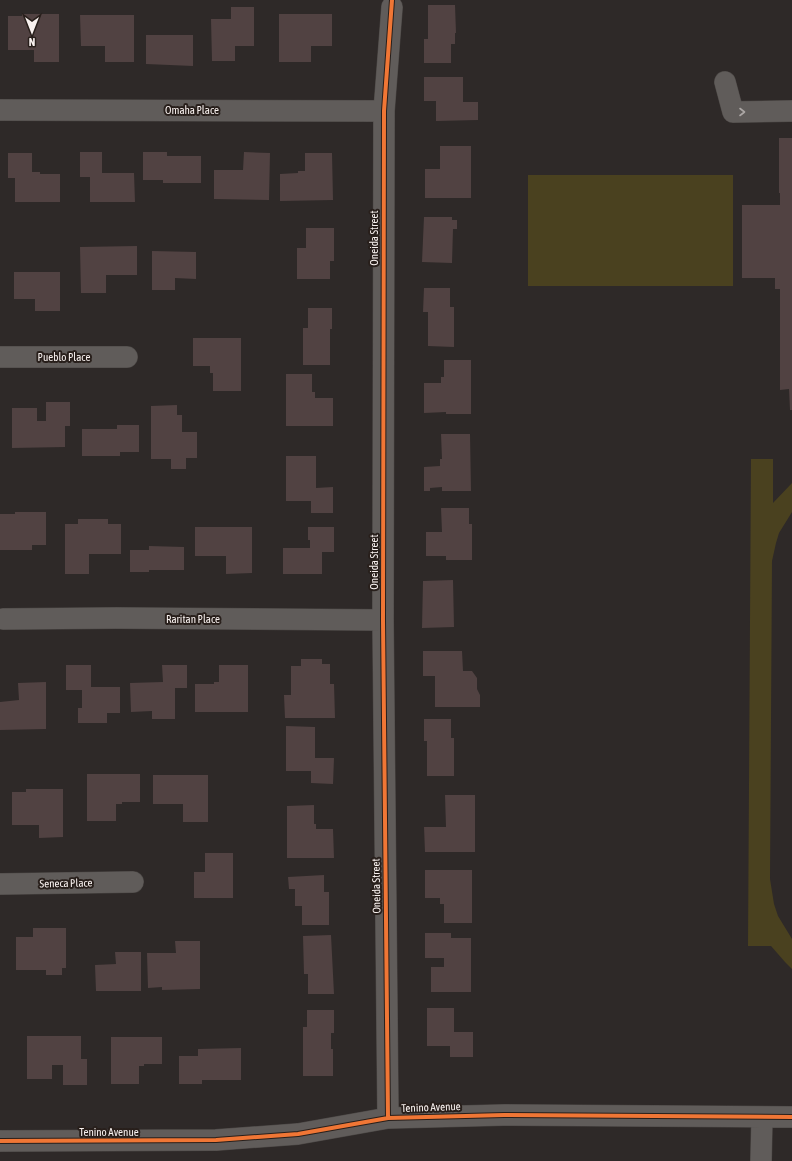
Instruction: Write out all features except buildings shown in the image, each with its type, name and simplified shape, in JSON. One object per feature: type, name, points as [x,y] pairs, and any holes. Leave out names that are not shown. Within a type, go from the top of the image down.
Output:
[{"type":"street","name":"Oneida Street","points":[[388,1118],[382,620],[384,111],[392,8]]},
{"type":"street","points":[[725,82],[734,112],[792,111]]},
{"type":"street","name":"Omaha Place","points":[[0,110],[384,111]]},
{"type":"street","name":"Pueblo Place","points":[[0,357],[127,356]]},
{"type":"street","name":"Raritan Place","points":[[3,619],[117,618],[382,620]]},
{"type":"street","name":"Seneca Place","points":[[0,884],[133,882]]},
{"type":"street","name":"Tenino Avenue","points":[[0,1141],[216,1140],[298,1134],[388,1118],[504,1115],[792,1117]]},
{"type":"street","points":[[761,1161],[762,1117]]},
{"type":"shaded area","points":[[528,175],[733,175],[733,286],[528,286]]},
{"type":"shaded area","points":[[751,459],[773,459],[773,503],[792,483],[792,512],[779,533],[772,561],[770,879],[774,904],[778,916],[792,939],[792,969],[771,946],[748,946]]},
{"type":"cycle path","points":[[388,1118],[383,620],[384,111],[392,0]]},
{"type":"cycle path","points":[[0,1141],[216,1140],[298,1134],[388,1118],[504,1115],[792,1117]]}]
